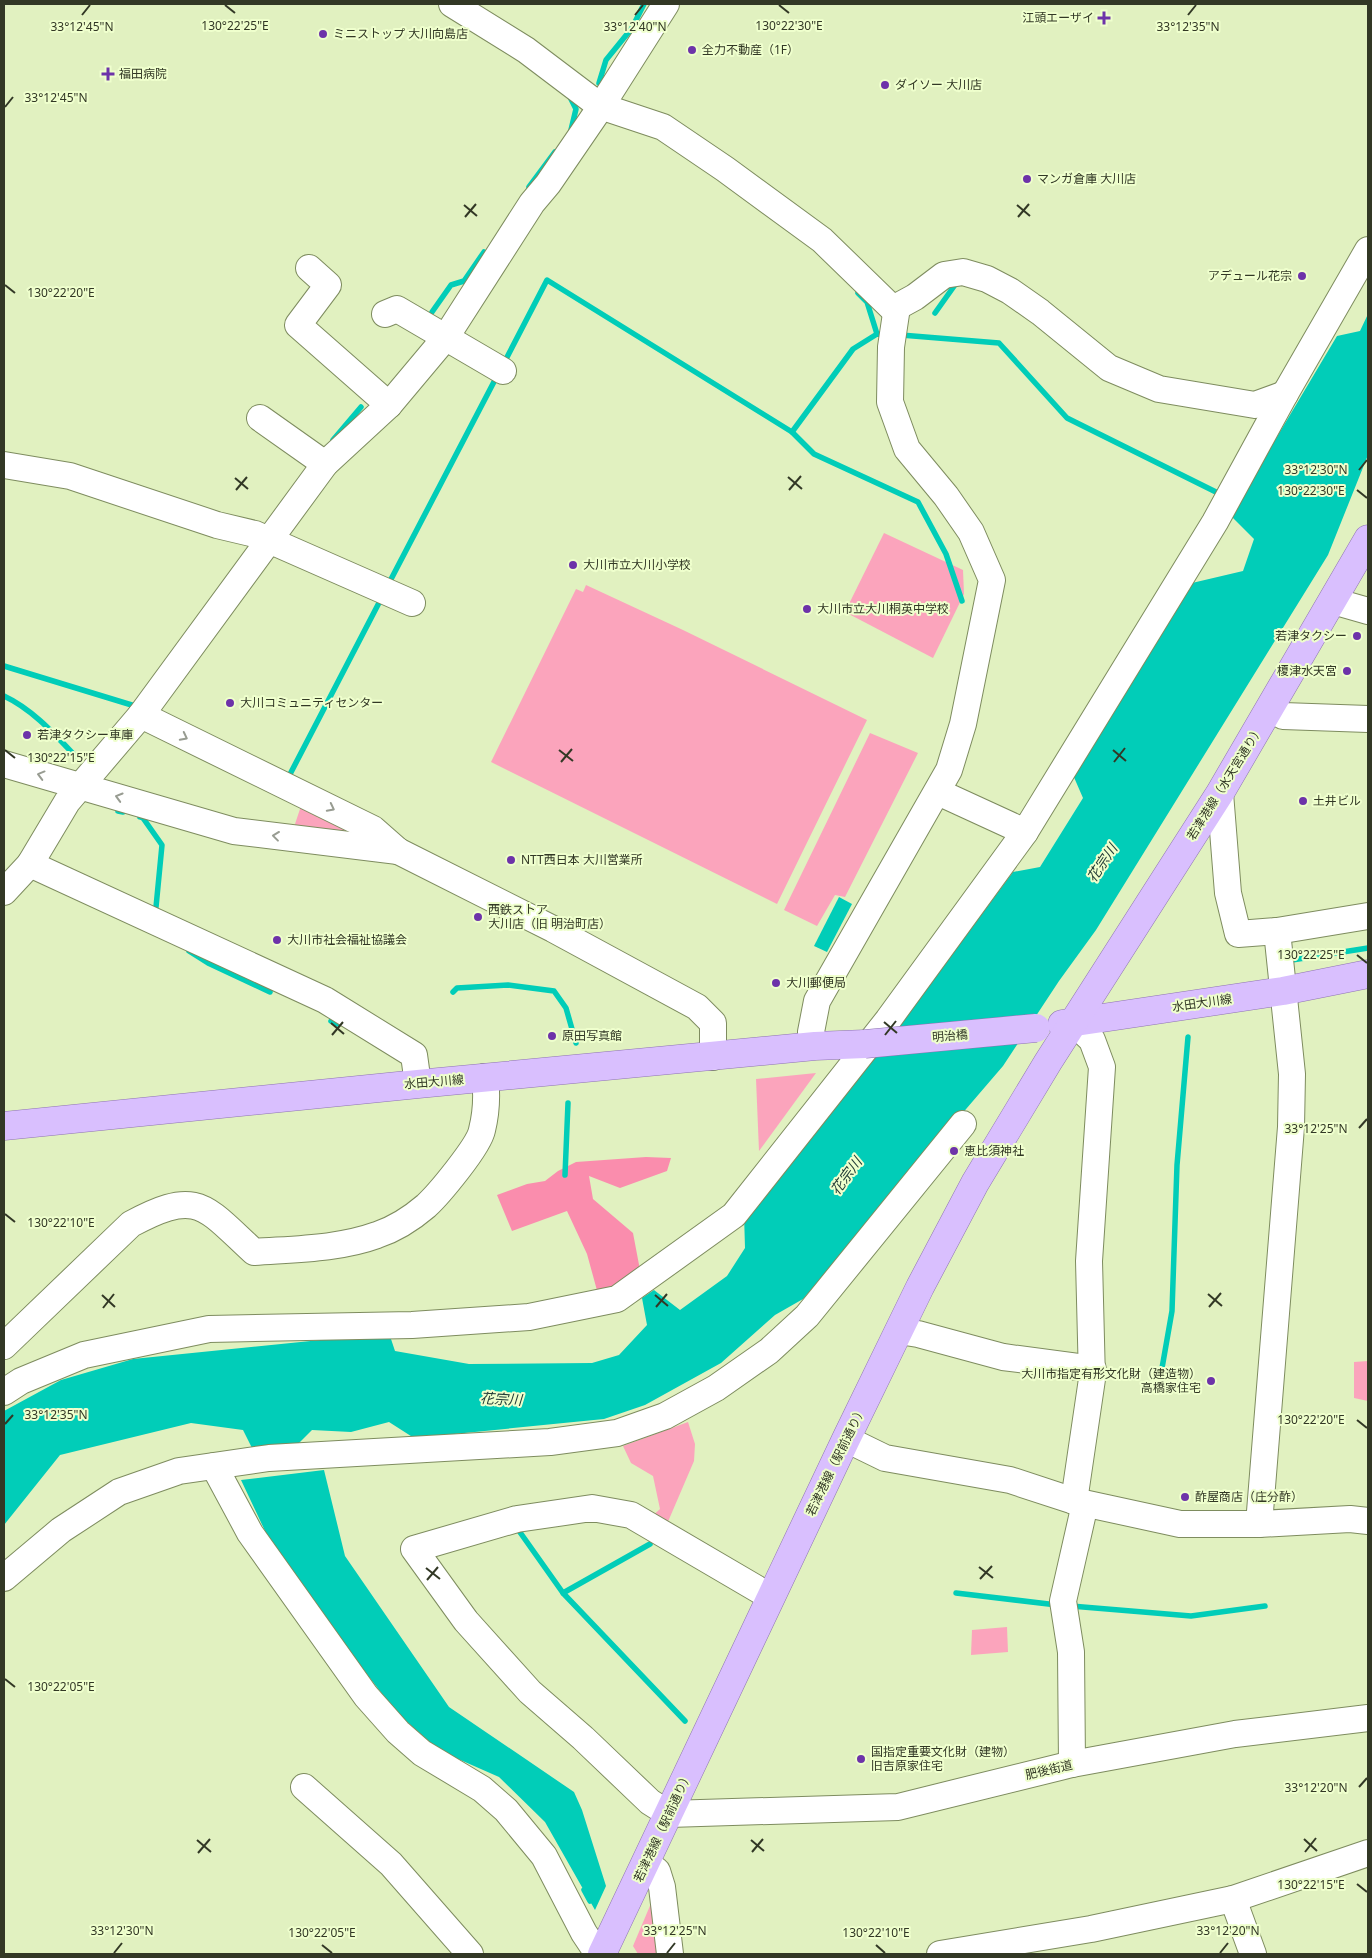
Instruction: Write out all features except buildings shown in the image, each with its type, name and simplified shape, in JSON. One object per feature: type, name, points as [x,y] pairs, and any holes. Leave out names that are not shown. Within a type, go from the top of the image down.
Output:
[{"type":"main road","name":"若津港線（水天宮通り）","points":[[1073,1022],[1220,793],[1368,539]]},
{"type":"main road","name":"水田大川線","points":[[1036,1028],[1283,991],[1368,974]]},
{"type":"main road","name":"若津港線（駅前通り）","points":[[603,1951],[899,1332],[975,1183],[1073,1022]]},
{"type":"main road","name":"明治橋","points":[[865,1044],[1036,1028]]},
{"type":"main road","name":"水田大川線","points":[[4,1126],[485,1077],[815,1046],[865,1044]]},
{"type":"street","points":[[452,4],[526,50],[600,106],[663,127],[725,169],[822,240],[895,308]]},
{"type":"street","points":[[4,892],[30,864],[67,802],[80,785],[141,715],[261,537],[318,458],[389,405],[446,337],[532,203],[554,176],[666,4]]},
{"type":"street","points":[[4,1392],[21,1381],[84,1355],[209,1329],[412,1325],[529,1317],[617,1299],[734,1216],[888,1020],[1025,832],[1227,500],[1285,394],[1368,250]]},
{"type":"street","points":[[309,268],[328,285],[298,325],[389,405]]},
{"type":"street","points":[[895,308],[915,297],[944,275],[963,272],[987,279],[1010,291],[1040,312],[1110,368],[1159,389],[1255,405],[1285,394]]},
{"type":"street","points":[[815,1046],[811,1032],[817,1001],[949,770],[963,724],[992,580],[972,532],[908,449],[890,402],[895,308]]},
{"type":"street","points":[[385,314],[398,309],[499,369]]},
{"type":"street","points":[[260,418],[318,458]]},
{"type":"street","points":[[4,465],[70,476],[261,537],[392,595]]},
{"type":"street","points":[[1333,601],[1368,611]]},
{"type":"street","points":[[1271,707],[1283,716],[1368,719]]},
{"type":"street","points":[[141,715],[373,829],[398,851],[552,929],[697,1007],[713,1023],[712,1057]]},
{"type":"street","points":[[4,764],[234,831],[398,851]]},
{"type":"street","points":[[938,792],[1025,832]]},
{"type":"street","points":[[1220,793],[1228,893],[1238,934],[1277,931],[1368,916]]},
{"type":"street","points":[[30,864],[325,1000],[414,1055],[418,1084]]},
{"type":"street","points":[[1259,1524],[1291,1127],[1292,1074],[1277,931]]},
{"type":"street","points":[[1072,1764],[1070,1652],[1063,1605],[1080,1502],[1093,1369],[1089,1261],[1102,1067],[1092,1040],[1073,1022]]},
{"type":"street","points":[[4,1346],[131,1224],[154,1212],[192,1204],[207,1209],[254,1252],[342,1243],[378,1235],[403,1222],[427,1205],[466,1158],[482,1132],[486,1088],[485,1077]]},
{"type":"street","points":[[4,1578],[61,1530],[119,1492],[179,1472],[277,1457],[550,1442],[617,1433],[664,1416],[716,1388],[769,1351],[807,1316],[963,1124]]},
{"type":"street","points":[[899,1332],[918,1334],[1003,1358],[1093,1369]]},
{"type":"street","points":[[846,1440],[885,1458],[1010,1480],[1080,1502],[1180,1524],[1259,1524],[1350,1519],[1368,1521]]},
{"type":"street","points":[[214,1466],[250,1533],[366,1696],[398,1732],[422,1753],[482,1789],[506,1810],[544,1856],[584,1933],[603,1951]]},
{"type":"street","points":[[669,1814],[650,1802],[583,1738],[530,1692],[466,1621],[414,1549],[517,1519],[592,1508],[631,1515],[771,1597]]},
{"type":"street","name":"肥後街道","points":[[669,1814],[898,1807],[1072,1764],[1235,1734],[1368,1718]]},
{"type":"street","points":[[304,1787],[391,1864],[470,1954]]},
{"type":"street","points":[[940,1954],[1091,1929],[1233,1899],[1368,1853]]},
{"type":"street","points":[[646,1863],[657,1871],[662,1887],[670,1954]]},
{"type":"street","points":[[1233,1899],[1253,1954]]},
{"type":"shaded area","points":[[884,533],[963,570],[964,594],[933,658],[845,612]]},
{"type":"shaded area","points":[[586,585],[867,720],[777,904],[491,762],[576,589],[583,592]]},
{"type":"shaded area","points":[[870,733],[918,753],[845,897],[835,895],[817,926],[784,910]]},
{"type":"shaded area","points":[[302,803],[345,824],[344,832],[294,827]]},
{"type":"shaded area","points":[[816,1073],[759,1151],[756,1079]]},
{"type":"shaded area","points":[[646,1157],[671,1158],[667,1171],[620,1188],[589,1176],[593,1199],[633,1233],[640,1270],[613,1288],[598,1294],[587,1254],[567,1211],[512,1231],[497,1195],[527,1184],[545,1181],[558,1171],[576,1162]]},
{"type":"shaded area","points":[[1368,1361],[1368,1401],[1354,1398],[1354,1362]]},
{"type":"shaded area","points":[[688,1422],[695,1444],[694,1461],[664,1531],[648,1520],[660,1509],[653,1476],[631,1463],[623,1446]]},
{"type":"shaded area","points":[[1007,1627],[1008,1652],[971,1655],[972,1630]]},
{"type":"shaded area","points":[[652,1901],[659,1954],[638,1954],[633,1946]]},
{"type":"water","name":"花宗川","points":[[1368,314],[1368,455],[1328,555],[1096,930],[1059,981],[1003,1066],[803,1299],[775,1315],[721,1363],[645,1405],[604,1419],[414,1438],[389,1422],[351,1432],[312,1430],[296,1446],[252,1448],[243,1430],[191,1423],[60,1455],[4,1525],[4,1411],[61,1380],[133,1359],[389,1333],[395,1351],[469,1364],[592,1363],[619,1355],[647,1325],[642,1298],[654,1290],[680,1310],[727,1276],[745,1248],[744,1214],[933,980],[1013,872],[1040,867],[1083,798],[1073,775],[1192,583],[1243,571],[1254,539],[1229,514],[1337,336],[1360,331]]},
{"type":"water","points":[[839,897],[852,904],[827,952],[814,946]]},
{"type":"water","points":[[324,1470],[345,1556],[449,1707],[574,1792],[582,1810],[606,1886],[595,1910],[545,1822],[499,1777],[440,1751],[397,1713],[324,1619],[266,1533],[241,1480]]},
{"type":"waterway","points":[[599,83],[606,60],[632,28],[644,4]]},
{"type":"waterway","points":[[570,97],[576,109],[571,130]]},
{"type":"waterway","points":[[529,187],[555,152]]},
{"type":"waterway","points":[[432,312],[451,285],[464,281],[484,252]]},
{"type":"waterway","points":[[504,363],[547,280],[792,432],[814,454],[918,502],[946,554],[962,601]]},
{"type":"waterway","points":[[935,313],[957,282]]},
{"type":"waterway","points":[[858,293],[867,302],[877,334]]},
{"type":"waterway","points":[[792,432],[853,349],[877,334],[886,335]]},
{"type":"waterway","points":[[901,335],[999,343],[1067,418],[1222,495]]},
{"type":"waterway","points":[[388,585],[497,376]]},
{"type":"waterway","points":[[333,440],[361,407]]},
{"type":"waterway","points":[[287,780],[382,597]]},
{"type":"waterway","points":[[4,666],[135,706],[138,702]]},
{"type":"waterway","points":[[4,696],[35,716],[80,761]]},
{"type":"waterway","points":[[118,811],[123,812]]},
{"type":"waterway","points":[[140,817],[143,818],[162,845],[156,907]]},
{"type":"waterway","points":[[1292,960],[1368,948]]},
{"type":"waterway","points":[[189,951],[208,963],[270,992]]},
{"type":"waterway","points":[[453,992],[457,988],[508,985],[554,991],[566,1008],[576,1043]]},
{"type":"waterway","points":[[331,1021],[337,1024]]},
{"type":"waterway","points":[[1158,1391],[1172,1311],[1177,1165],[1188,1037]]},
{"type":"waterway","points":[[565,1175],[568,1103]]},
{"type":"waterway","points":[[515,1529],[517,1528],[563,1593],[685,1721]]},
{"type":"waterway","points":[[563,1593],[650,1544]]},
{"type":"waterway","points":[[956,1593],[1057,1605]]},
{"type":"waterway","points":[[1071,1606],[1191,1616],[1265,1606]]},
{"type":"waterway","points":[[584,1890],[590,1901]]},
{"type":"place","name":"江頭エーザイ","points":[[1104,18]]},
{"type":"place","name":"ミニストップ 大川向島店","points":[[323,34]]},
{"type":"place","name":"全力不動産（1F）","points":[[692,50]]},
{"type":"place","name":"福田病院","points":[[108,74]]},
{"type":"place","name":"ダイソー 大川店","points":[[885,85]]},
{"type":"place","name":"マンガ倉庫 大川店","points":[[1027,179]]},
{"type":"place","name":"アデュール花宗","points":[[1302,276]]},
{"type":"place","name":"大川市立大川小学校","points":[[573,565]]},
{"type":"place","name":"大川市立大川桐英中学校","points":[[807,609]]},
{"type":"place","name":"若津タクシー","points":[[1357,636]]},
{"type":"place","name":"榎津水天宮","points":[[1347,671]]},
{"type":"place","name":"大川コミュニティセンター","points":[[230,703]]},
{"type":"place","name":"若津タクシー車庫","points":[[27,735]]},
{"type":"place","name":"土井ビル","points":[[1303,801]]},
{"type":"place","name":"NTT西日本 大川営業所","points":[[511,860]]},
{"type":"place","name":"西鉄ストア 大川店（旧 明治町店）","points":[[478,917]]},
{"type":"place","name":"大川市社会福祉協議会","points":[[277,940]]},
{"type":"place","name":"大川郵便局","points":[[776,983]]},
{"type":"place","name":"原田写真館","points":[[552,1036]]},
{"type":"place","name":"恵比須神社","points":[[954,1151]]},
{"type":"place","name":"大川市指定有形文化財（建造物） 高橋家住宅","points":[[1211,1381]]},
{"type":"place","name":"酢屋商店（庄分酢）","points":[[1185,1497]]},
{"type":"place","name":"国指定重要文化財（建物） 旧吉原家住宅","points":[[861,1759]]}]
